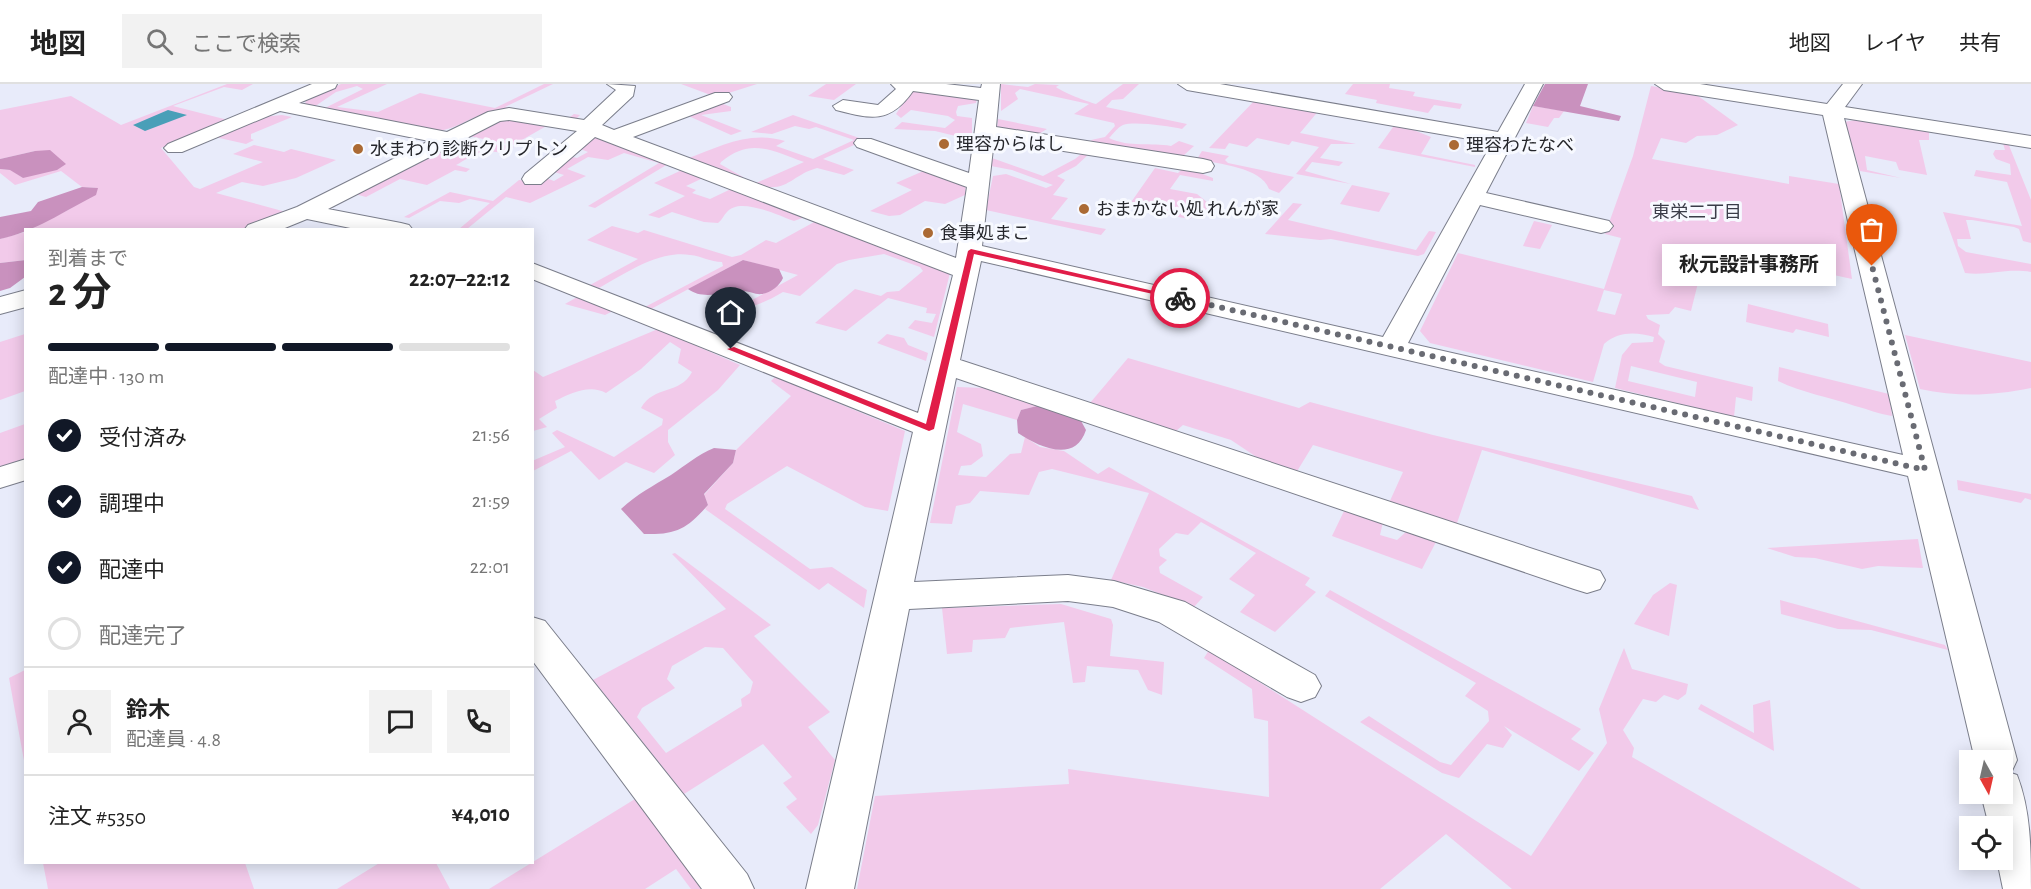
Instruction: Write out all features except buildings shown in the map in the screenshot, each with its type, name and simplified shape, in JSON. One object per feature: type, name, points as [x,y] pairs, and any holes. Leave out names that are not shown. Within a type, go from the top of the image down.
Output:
[{"type":"street","points":[[175,148],[328,84]]},
{"type":"street","points":[[533,179],[598,131],[626,92],[626,86],[616,84]]},
{"type":"street","points":[[1187,84],[1505,139]]},
{"type":"street","points":[[1392,346],[1534,84]]},
{"type":"street","points":[[1664,84],[2031,142]]},
{"type":"street","points":[[1832,110],[1853,84]]},
{"type":"street","points":[[830,889],[929,429],[969,261],[990,89],[904,85],[893,108],[886,111],[843,106]]},
{"type":"street","points":[[598,131],[722,98]]},
{"type":"street","points":[[278,105],[449,139]]},
{"type":"street","points":[[1832,110],[1925,470],[1994,750]]},
{"type":"street","points":[[261,228],[305,212],[502,114],[598,131],[969,261],[1392,346],[1925,470]]},
{"type":"street","points":[[985,132],[1203,166]]},
{"type":"street","points":[[864,143],[979,184]]},
{"type":"street","points":[[1473,197],[1601,226]]},
{"type":"street","points":[[305,212],[391,228]]},
{"type":"street","points":[[534,271],[929,429]]},
{"type":"street","points":[[0,306],[24,299]]},
{"type":"street","points":[[945,365],[1587,580]]},
{"type":"street","points":[[0,478],[24,470]]},
{"type":"street","points":[[894,596],[1068,588],[1114,594],[1172,612],[1301,686]]},
{"type":"street","points":[[534,634],[730,889]]},
{"type":"street","points":[[2006,804],[2027,889]]},
{"type":"shaded area","points":[[227,84],[253,84],[242,90],[224,87],[173,106],[228,120],[161,148],[194,187],[200,189],[263,162],[233,154],[254,145],[284,152],[291,149],[336,160],[296,178],[263,186],[242,182],[216,193],[286,212],[277,219],[245,228],[33,228],[70,209],[97,188],[82,187],[61,171],[15,185],[0,173],[0,169],[11,170],[23,178],[35,151],[0,159],[0,110],[71,96],[121,125]]},
{"type":"shaded area","points":[[341,84],[387,84],[337,107],[378,112],[420,93],[495,108],[544,84],[553,84],[505,107],[545,115],[519,111],[497,111],[438,131],[323,109],[363,89],[357,86],[336,92],[314,107],[305,105],[306,99]]},
{"type":"shaded area","points":[[681,84],[757,84],[716,97]]},
{"type":"shaded area","points":[[826,84],[856,84],[834,100],[808,96]]},
{"type":"shaded area","points":[[1001,84],[1028,87],[1035,84],[1059,85],[1056,87],[1064,92],[1096,104],[1123,84],[1139,84],[1123,99],[1112,100],[1106,107],[1187,124],[1182,129],[1152,124],[1128,124],[1119,127],[1109,138],[1133,144],[1171,146],[1179,141],[1194,146],[1183,156],[1093,143],[1091,140],[1105,137],[1115,126],[1114,123],[1074,114],[1089,104],[1020,89],[1015,93],[1018,99],[1001,111]]},
{"type":"shaded area","points":[[1353,84],[1390,84],[1389,88],[1415,92],[1413,96],[1462,104],[1460,109],[1434,105],[1428,113],[1376,103],[1377,100],[1345,94]]},
{"type":"shaded area","points":[[1545,84],[1588,84],[1580,106],[1621,116],[1619,121],[1533,106]]},
{"type":"shaded area","points":[[1651,86],[1694,93],[1738,125],[1717,135],[1697,136],[1686,143],[1661,138],[1652,159],[1789,184],[1789,176],[1839,184],[1852,279],[1707,247],[1691,311],[1675,307],[1669,314],[1646,315],[1648,319],[1660,325],[1658,334],[1665,341],[1659,362],[1665,366],[1753,387],[1752,401],[1736,397],[1734,417],[1615,388],[1622,355],[1632,343],[1653,342],[1654,337],[1628,334],[1616,337],[1604,344],[1593,382],[1430,343],[1420,331],[1458,253],[1604,289],[1621,238],[1605,234],[1633,156]],"holes":[[[1604,290],[1622,294],[1615,315],[1597,311]],[[1631,366],[1697,382],[1695,397],[1628,381]]]},
{"type":"shaded area","points":[[913,88],[977,98],[976,103],[958,106],[956,112],[957,116],[972,118],[972,140],[935,131],[894,129],[902,122],[945,128],[955,120],[948,116],[911,110],[901,118],[896,114]]},
{"type":"shaded area","points":[[1257,98],[1320,109],[1300,133],[1356,144],[1331,144],[1320,158],[1343,162],[1339,166],[1312,162],[1305,171],[1351,184],[1296,174],[1319,147],[1292,141],[1289,145],[1257,138],[1247,147],[1229,143],[1225,149],[1209,148]]},
{"type":"shaded area","points":[[718,102],[731,107],[731,111],[701,115],[742,131],[731,135],[684,114]]},
{"type":"shaded area","points":[[1533,106],[1564,111],[1559,118],[1554,118],[1548,127],[1526,123]]},
{"type":"shaded area","points":[[574,114],[580,115],[575,120],[567,119]]},
{"type":"shaded area","points":[[282,115],[292,117],[251,134],[251,139],[254,140],[246,144],[215,137],[262,117]]},
{"type":"shaded area","points":[[793,115],[865,140],[823,159],[854,170],[844,175],[817,168],[782,186],[765,187],[754,184],[804,162],[762,148],[742,150],[732,154],[720,164],[743,177],[738,179],[686,159],[734,141],[759,137],[785,141],[776,146],[813,159],[854,140],[816,127],[809,129],[795,126],[772,134],[751,132]]},
{"type":"shaded area","points":[[504,119],[550,124],[513,145],[469,136]]},
{"type":"shaded area","points":[[998,119],[1047,129],[1037,135],[997,128]]},
{"type":"shaded area","points":[[1861,119],[1941,134],[1929,132],[1929,140],[1919,140],[1927,175],[1899,170],[1896,162],[1865,156],[1867,170],[1901,178],[1860,171],[1844,122]]},
{"type":"shaded area","points":[[1396,123],[1431,137],[1421,154],[1475,165],[1475,167],[1378,148]]},
{"type":"shaded area","points":[[592,136],[668,164],[595,208],[588,206],[659,163],[624,153],[608,160],[588,157],[567,169],[586,176],[530,203],[506,197],[468,228],[460,228],[490,203],[470,199],[459,203],[440,201],[409,218],[404,217],[450,192],[493,201],[519,180],[538,182],[543,177],[554,181],[564,175],[551,171],[568,156],[577,158],[588,152],[578,148]]},
{"type":"shaded area","points":[[494,143],[514,147],[503,152],[487,151],[475,154],[456,165],[470,169],[466,172],[455,170],[427,185],[400,179],[366,197],[355,194],[450,146],[477,152]]},
{"type":"shaded area","points":[[2003,143],[2008,143],[2031,200],[2031,243],[2023,241],[2019,229],[2014,227],[1966,220],[1971,239],[1957,239],[1958,246],[1966,252],[2031,264],[2031,272],[1965,273],[1943,212],[2022,226],[2007,182],[1974,176],[1976,170],[2011,175],[2010,164],[1996,159],[1993,154],[1995,150],[2005,150]]},
{"type":"shaded area","points":[[50,150],[66,164],[57,170],[23,178],[10,170],[0,169],[0,159]]},
{"type":"shaded area","points":[[1085,151],[1090,153],[1076,166],[1057,176],[1065,180],[1053,195],[1068,198],[1051,219],[1106,229],[1101,235],[986,210],[993,176],[1006,174],[1046,188],[1053,185],[1012,170],[991,166],[992,158],[1043,176]]},
{"type":"shaded area","points":[[1202,151],[1229,156],[1225,160],[1228,163],[1294,177],[1279,193],[1269,189],[1257,176],[1248,171],[1197,159]]},
{"type":"shaded area","points":[[1184,167],[1213,178],[1213,181],[1180,175],[1170,189],[1197,194],[1212,206],[1208,210],[1198,210],[1190,219],[1127,208],[1155,168],[1178,173]]},
{"type":"shaded area","points":[[928,169],[966,182],[965,195],[945,204],[925,201],[900,215],[889,216],[870,211],[912,190],[896,183]]},
{"type":"shaded area","points":[[682,170],[703,178],[686,186],[696,190],[692,193],[710,199],[731,189],[805,217],[794,221],[750,206],[733,208],[718,223],[704,222],[672,212],[659,218],[648,215],[685,196],[654,183]]},
{"type":"shaded area","points":[[1352,185],[1390,193],[1379,212],[1340,204]]},
{"type":"shaded area","points":[[82,187],[98,188],[96,195],[37,226],[24,228],[24,231],[0,239],[0,217],[31,211],[38,202]]},
{"type":"shaded area","points":[[1293,203],[1302,204],[1288,220],[1416,250],[1429,231],[1436,232],[1424,254],[1418,256],[1331,239],[1320,240],[1265,234]]},
{"type":"shaded area","points":[[816,221],[950,273],[934,337],[908,328],[915,320],[932,323],[936,314],[926,313],[927,308],[888,298],[846,331],[815,323],[855,289],[881,296],[887,292],[899,291],[923,271],[920,267],[884,254],[837,264],[800,296],[783,292],[736,314],[730,312],[798,275],[743,260],[651,309],[645,307],[723,266],[722,262],[690,255],[666,256],[642,264],[599,288],[590,285],[638,259],[587,240],[612,226],[638,233],[644,230],[732,257],[741,255],[766,240],[776,243]]},
{"type":"shaded area","points":[[1534,221],[1552,225],[1540,249],[1523,246]]},
{"type":"shaded area","points":[[24,232],[24,260],[0,263],[0,239]]},
{"type":"shaded area","points":[[24,260],[24,278],[10,288],[0,291],[0,263]]},
{"type":"shaded area","points":[[743,260],[779,269],[783,278],[775,288],[762,294],[743,291],[708,295],[694,293],[688,289]]},
{"type":"shaded area","points":[[579,296],[613,311],[605,315],[565,304]]},
{"type":"shaded area","points":[[1748,304],[1828,324],[1829,337],[1796,329],[1793,333],[1746,322]]},
{"type":"shaded area","points":[[658,329],[740,365],[718,390],[668,430],[668,442],[675,455],[654,473],[626,462],[599,480],[571,451],[534,470],[534,460],[565,447],[552,433],[557,430],[614,457],[662,425],[663,419],[641,408],[653,396],[681,384],[692,372],[678,363],[681,349],[670,342],[641,369],[606,393],[587,389],[555,401],[557,408],[539,419],[547,427],[534,431],[534,371],[543,377]]},
{"type":"shaded area","points":[[24,334],[24,391],[0,400],[0,342]]},
{"type":"shaded area","points":[[887,334],[904,338],[908,345],[928,353],[926,361],[877,343]]},
{"type":"shaded area","points":[[1905,335],[2031,362],[2031,388],[2003,393],[1975,394],[1920,389]]},
{"type":"shaded area","points":[[1128,358],[1299,408],[1310,402],[1433,435],[1692,496],[1699,510],[1482,450],[1456,526],[1389,503],[1403,472],[1313,445],[1296,473],[1264,462],[1231,440],[1183,425],[1176,431],[1090,403]]},
{"type":"shaded area","points":[[1779,367],[1889,394],[1892,416],[1787,385],[1778,381]]},
{"type":"shaded area","points":[[775,377],[905,431],[888,511],[865,507],[787,466],[727,504],[725,509],[810,569],[832,567],[867,590],[864,608],[828,583],[819,590],[705,509],[708,505],[704,495],[733,463],[736,450],[791,396],[771,381]]},
{"type":"shaded area","points":[[957,387],[984,388],[1037,406],[1021,410],[1017,420],[963,404],[957,432],[981,444],[983,456],[971,465],[961,466],[958,475],[986,477],[1010,454],[1021,453],[1025,437],[1040,447],[1064,451],[1098,474],[1109,467],[1310,578],[1305,585],[1316,592],[1275,632],[1240,612],[1255,595],[1229,579],[1256,553],[1201,522],[1188,535],[1176,533],[1159,549],[1160,556],[1167,560],[1159,567],[1160,573],[1203,597],[1194,607],[1143,587],[1111,580],[1149,493],[1052,469],[1039,472],[1029,495],[980,491],[970,503],[956,506],[952,524],[930,523]]},
{"type":"shaded area","points":[[1037,406],[1080,419],[1086,430],[1081,440],[1074,447],[1056,450],[1018,433],[1017,420],[1021,410]]},
{"type":"shaded area","points":[[24,424],[24,461],[0,471],[0,433]]},
{"type":"shaded area","points":[[714,448],[736,450],[733,463],[704,494],[708,505],[687,525],[673,532],[644,534],[621,509],[645,490]]},
{"type":"shaded area","points":[[1957,480],[2031,494],[2031,500],[2025,498],[2021,503],[1958,490]]},
{"type":"shaded area","points":[[1345,509],[1383,522],[1380,535],[1397,540],[1408,530],[1437,540],[1422,569],[1332,536]]},
{"type":"shaded area","points":[[1918,539],[1923,568],[1878,566],[1862,569],[1815,558],[1795,557],[1767,548]]},
{"type":"shaded area","points":[[675,553],[771,625],[754,636],[830,712],[808,727],[835,760],[818,825],[811,834],[786,807],[797,799],[783,783],[792,777],[763,744],[684,794],[593,680],[726,609],[672,554]],"holes":[[[705,647],[723,648],[753,682],[750,693],[741,699],[742,706],[666,753],[637,717],[642,708],[675,688],[667,679],[672,666]]]},
{"type":"shaded area","points":[[1670,583],[1677,585],[1669,636],[1634,624],[1653,595]]},
{"type":"shaded area","points":[[1330,590],[1581,729],[1571,739],[1594,753],[1579,771],[1504,726],[1512,735],[1503,748],[1487,744],[1459,778],[1442,773],[1360,722],[1369,716],[1440,762],[1451,765],[1489,721],[1488,711],[1465,696],[1476,683],[1325,596]]},
{"type":"shaded area","points":[[1780,600],[1945,645],[1948,650],[1871,630],[1838,629],[1781,614]]},
{"type":"shaded area","points":[[1061,604],[1111,619],[1113,625],[1110,656],[1164,662],[1162,695],[1148,690],[1138,670],[1087,666],[1085,682],[1073,683],[1064,622],[1010,628],[1005,638],[973,640],[972,652],[947,654],[942,608]]},
{"type":"shaded area","points":[[1624,648],[1632,669],[1688,684],[1686,694],[1678,700],[1664,695],[1656,702],[1643,699],[1623,730],[1634,748],[1632,757],[1861,889],[1512,889],[1446,834],[1380,889],[857,889],[875,796],[1069,784],[1068,769],[1269,797],[1268,721],[1254,718],[1252,689],[1204,658],[1209,650],[1531,856],[1607,743],[1599,709]]},
{"type":"shaded area","points":[[24,670],[24,760],[9,678]]},
{"type":"shaded area","points":[[1770,700],[1774,751],[1698,709],[1701,704],[1754,733],[1753,705]]},
{"type":"shaded area","points":[[635,799],[702,889],[691,889],[676,869],[645,889],[489,889],[530,864],[534,864],[534,861]]},
{"type":"shaded area","points":[[43,864],[245,864],[254,889],[48,889]]},
{"type":"shaded area","points":[[378,864],[437,864],[450,889],[337,889]]},
{"type":"water","points":[[168,110],[187,115],[145,131],[133,125]]},
{"type":"way so far","points":[[1180,298],[1925,470],[1872,266]]},
{"type":"place","name":"理容からはし","points":[[944,144]]},
{"type":"place","name":"理容わたなべ","points":[[1454,145]]},
{"type":"place","name":"水まわり診断クリプトン","points":[[358,149]]},
{"type":"place","name":"おまかない処 れんが家","points":[[1084,209]]},
{"type":"place","name":"食事処まこ","points":[[928,233]]},
{"type":"place","name":"秋元設計事務所","points":[[1872,266]]},
{"type":"district","name":"東栄二丁目","points":[[1697,212]]},
{"type":"route","points":[[731,349],[929,429],[971,251],[1180,298]]}]
